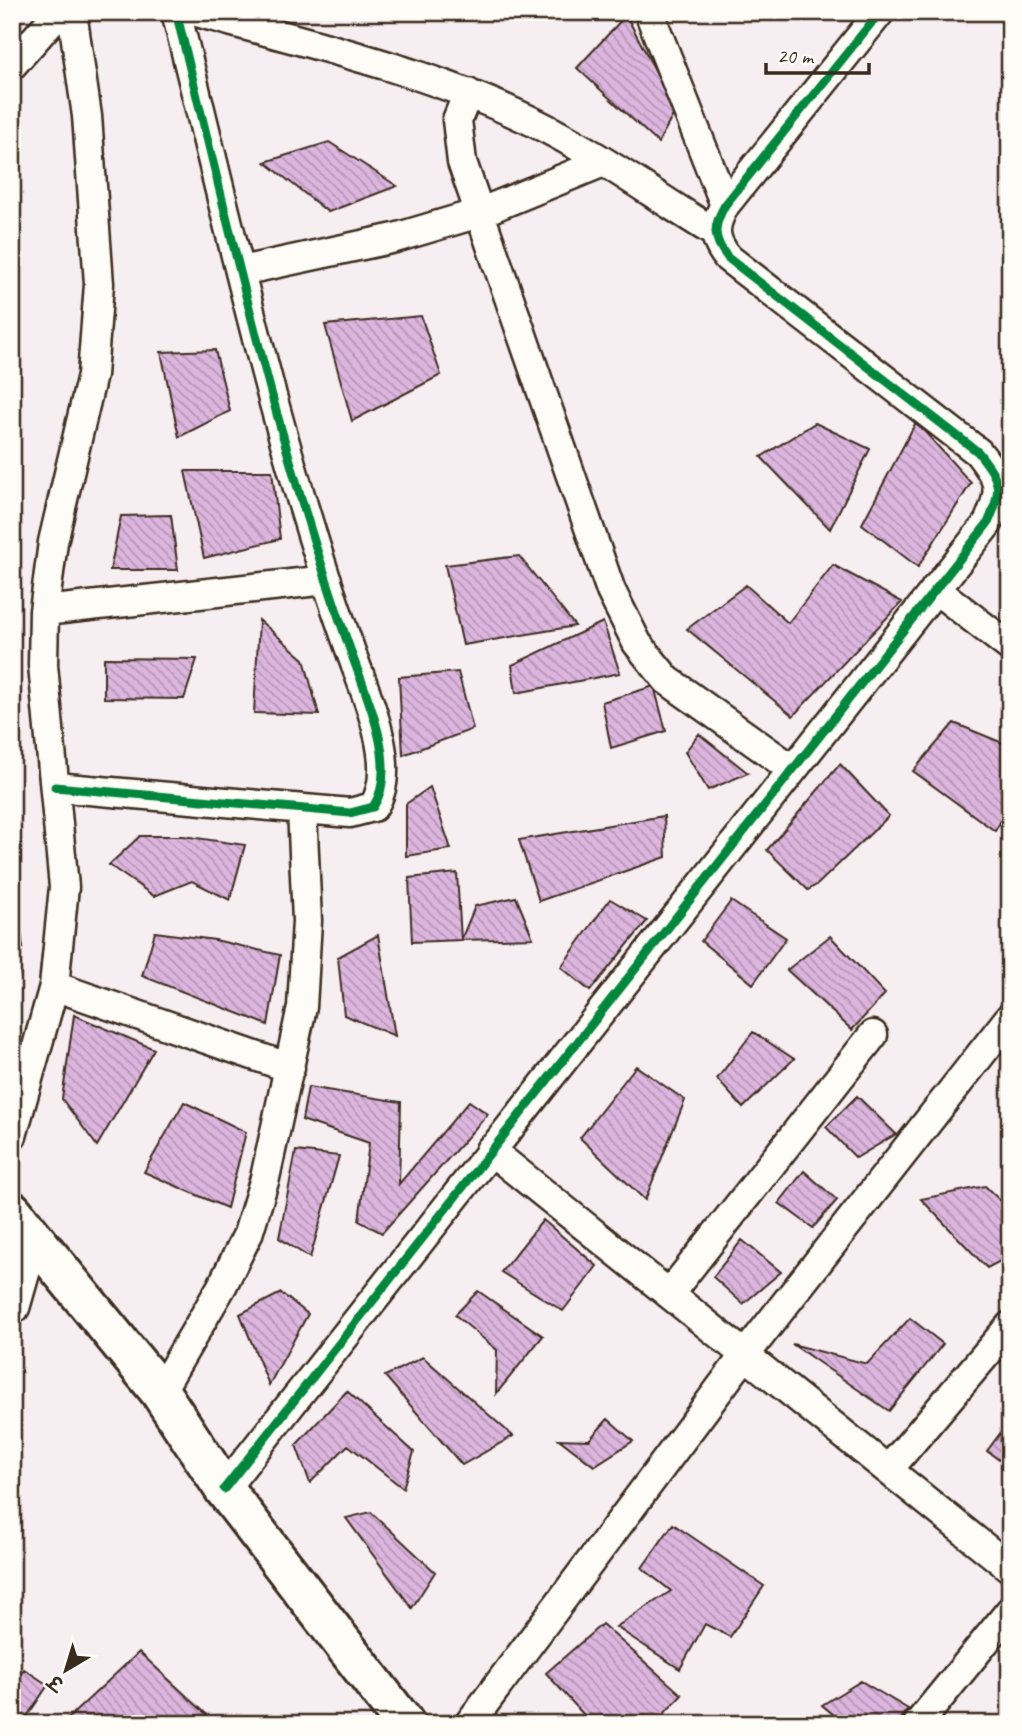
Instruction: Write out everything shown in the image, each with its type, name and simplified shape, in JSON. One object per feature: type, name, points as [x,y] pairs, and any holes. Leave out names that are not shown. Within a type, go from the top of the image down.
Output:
[{"type":"main road","points":[[22,1224],[160,1392],[224,1489],[405,1724]]},
{"type":"street","points":[[12,65],[58,12]]},
{"type":"street","points":[[12,1136],[54,986],[64,887],[43,666],[44,611],[53,542],[92,375],[99,284],[88,116],[72,12]]},
{"type":"street","points":[[55,787],[350,813],[365,811],[377,802],[381,784],[377,726],[293,473],[176,12]]},
{"type":"street","points":[[197,12],[388,66],[468,93],[516,113],[714,232]]},
{"type":"street","points":[[649,12],[725,205]]},
{"type":"street","points":[[224,1489],[988,523],[1000,497],[994,472],[978,452],[727,258],[718,246],[714,232],[716,221],[725,205],[880,12]]},
{"type":"street","points":[[468,93],[457,120],[457,141],[479,213],[611,591],[636,643],[667,680],[792,769]]},
{"type":"street","points":[[241,271],[395,238],[479,213],[601,163]]},
{"type":"street","points":[[44,611],[327,580]]},
{"type":"street","points":[[935,589],[1010,647]]},
{"type":"street","points":[[160,1392],[222,1286],[248,1234],[265,1178],[302,1007],[306,933],[302,809]]},
{"type":"street","points":[[54,986],[290,1068]]},
{"type":"street","points":[[469,1724],[746,1356],[1010,1017]]},
{"type":"street","points":[[669,1294],[873,1035]]},
{"type":"street","points":[[490,1150],[1010,1568]]},
{"type":"street","points":[[12,1306],[22,1224]]},
{"type":"street","points":[[888,1470],[1010,1326]]},
{"type":"street","points":[[918,1724],[1010,1611]]},
{"type":"building","points":[[626,15],[676,110],[658,143],[577,68]]},
{"type":"building","points":[[329,142],[397,186],[328,212],[265,162]]},
{"type":"building","points":[[421,316],[441,375],[352,421],[325,325]]},
{"type":"building","points":[[215,350],[230,411],[179,437],[161,352]]},
{"type":"building","points":[[916,422],[971,483],[918,567],[862,524]]},
{"type":"building","points":[[815,423],[870,449],[830,529],[761,457]]},
{"type":"building","points":[[185,471],[272,471],[280,539],[204,558]]},
{"type":"building","points":[[171,515],[178,570],[110,570],[121,516]]},
{"type":"building","points":[[519,556],[575,626],[463,645],[445,565]]},
{"type":"building","points":[[833,565],[902,602],[793,716],[687,629],[746,585],[788,623]]},
{"type":"building","points":[[259,620],[304,659],[319,715],[254,713]]},
{"type":"building","points":[[603,622],[620,673],[516,693],[512,665]]},
{"type":"building","points":[[104,658],[197,659],[184,699],[104,698]]},
{"type":"building","points":[[458,672],[473,729],[403,755],[399,677]]},
{"type":"building","points":[[654,686],[666,731],[611,748],[602,702]]},
{"type":"building","points":[[954,723],[1010,746],[1010,806],[995,831],[913,771]]},
{"type":"building","points":[[699,734],[748,773],[708,790],[685,752]]},
{"type":"building","points":[[840,764],[889,816],[818,884],[808,890],[767,850]]},
{"type":"building","points":[[430,787],[451,849],[406,856],[406,804]]},
{"type":"building","points":[[664,816],[666,857],[539,901],[519,840]]},
{"type":"building","points":[[140,836],[183,836],[245,845],[230,900],[192,881],[154,896],[109,865]]},
{"type":"building","points":[[457,873],[461,940],[412,942],[409,878]]},
{"type":"building","points":[[12,891],[16,892],[23,948],[12,945]]},
{"type":"building","points":[[516,897],[533,938],[461,940],[475,906]]},
{"type":"building","points":[[610,899],[647,921],[590,991],[561,967]]},
{"type":"building","points":[[731,901],[786,938],[753,984],[701,941]]},
{"type":"building","points":[[155,932],[215,940],[280,955],[268,1025],[142,976]]},
{"type":"building","points":[[378,935],[395,1036],[344,1015],[338,957]]},
{"type":"building","points":[[830,936],[885,994],[852,1030],[787,970]]},
{"type":"building","points":[[12,970],[19,972],[12,998]]},
{"type":"building","points":[[74,1015],[154,1049],[97,1146],[62,1099]]},
{"type":"building","points":[[753,1032],[794,1059],[743,1108],[717,1079]]},
{"type":"building","points":[[636,1066],[685,1100],[645,1200],[580,1138]]},
{"type":"building","points":[[308,1087],[401,1102],[399,1184],[469,1101],[488,1114],[382,1233],[359,1221],[369,1143],[302,1120]]},
{"type":"building","points":[[857,1096],[896,1134],[856,1158],[826,1127]]},
{"type":"building","points":[[184,1102],[246,1132],[227,1208],[144,1172]]},
{"type":"building","points":[[296,1151],[339,1156],[310,1258],[279,1238]]},
{"type":"building","points":[[804,1171],[837,1200],[813,1228],[779,1203]]},
{"type":"building","points":[[985,1186],[1010,1210],[1010,1256],[987,1268],[921,1199]]},
{"type":"building","points":[[543,1220],[597,1266],[563,1311],[501,1272]]},
{"type":"building","points":[[742,1240],[781,1272],[743,1304],[713,1277]]},
{"type":"building","points":[[478,1291],[543,1336],[496,1394],[497,1350],[455,1315]]},
{"type":"building","points":[[281,1293],[308,1314],[269,1385],[240,1314]]},
{"type":"building","points":[[910,1318],[943,1344],[889,1411],[792,1344],[867,1364]]},
{"type":"building","points":[[423,1357],[513,1436],[462,1465],[385,1376]]},
{"type":"building","points":[[347,1391],[414,1452],[403,1488],[348,1445],[310,1483],[296,1445]]},
{"type":"building","points":[[608,1419],[633,1441],[594,1466],[559,1439],[589,1440]]},
{"type":"building","points":[[1010,1420],[1010,1468],[987,1451]]},
{"type":"building","points":[[1010,1474],[1010,1500],[1002,1499]]},
{"type":"building","points":[[371,1512],[435,1572],[412,1608],[346,1518]]},
{"type":"building","points":[[673,1524],[764,1586],[730,1637],[705,1624],[680,1669],[616,1627],[671,1591],[642,1568]]},
{"type":"building","points":[[602,1624],[682,1695],[654,1724],[592,1724],[546,1673]]},
{"type":"building","points":[[139,1652],[217,1724],[62,1724]]},
{"type":"building","points":[[24,1669],[48,1685],[22,1724],[12,1724],[12,1687]]},
{"type":"building","points":[[861,1681],[908,1709],[897,1724],[845,1724],[822,1705]]},
{"type":"cycle path","points":[[55,787],[350,813],[373,807],[380,791],[383,772],[382,752],[372,710],[300,497],[176,12]]},
{"type":"cycle path","points":[[224,1489],[988,523],[996,502],[997,486],[995,478],[978,452],[728,258],[717,238],[716,226],[725,205],[880,12]]}]
